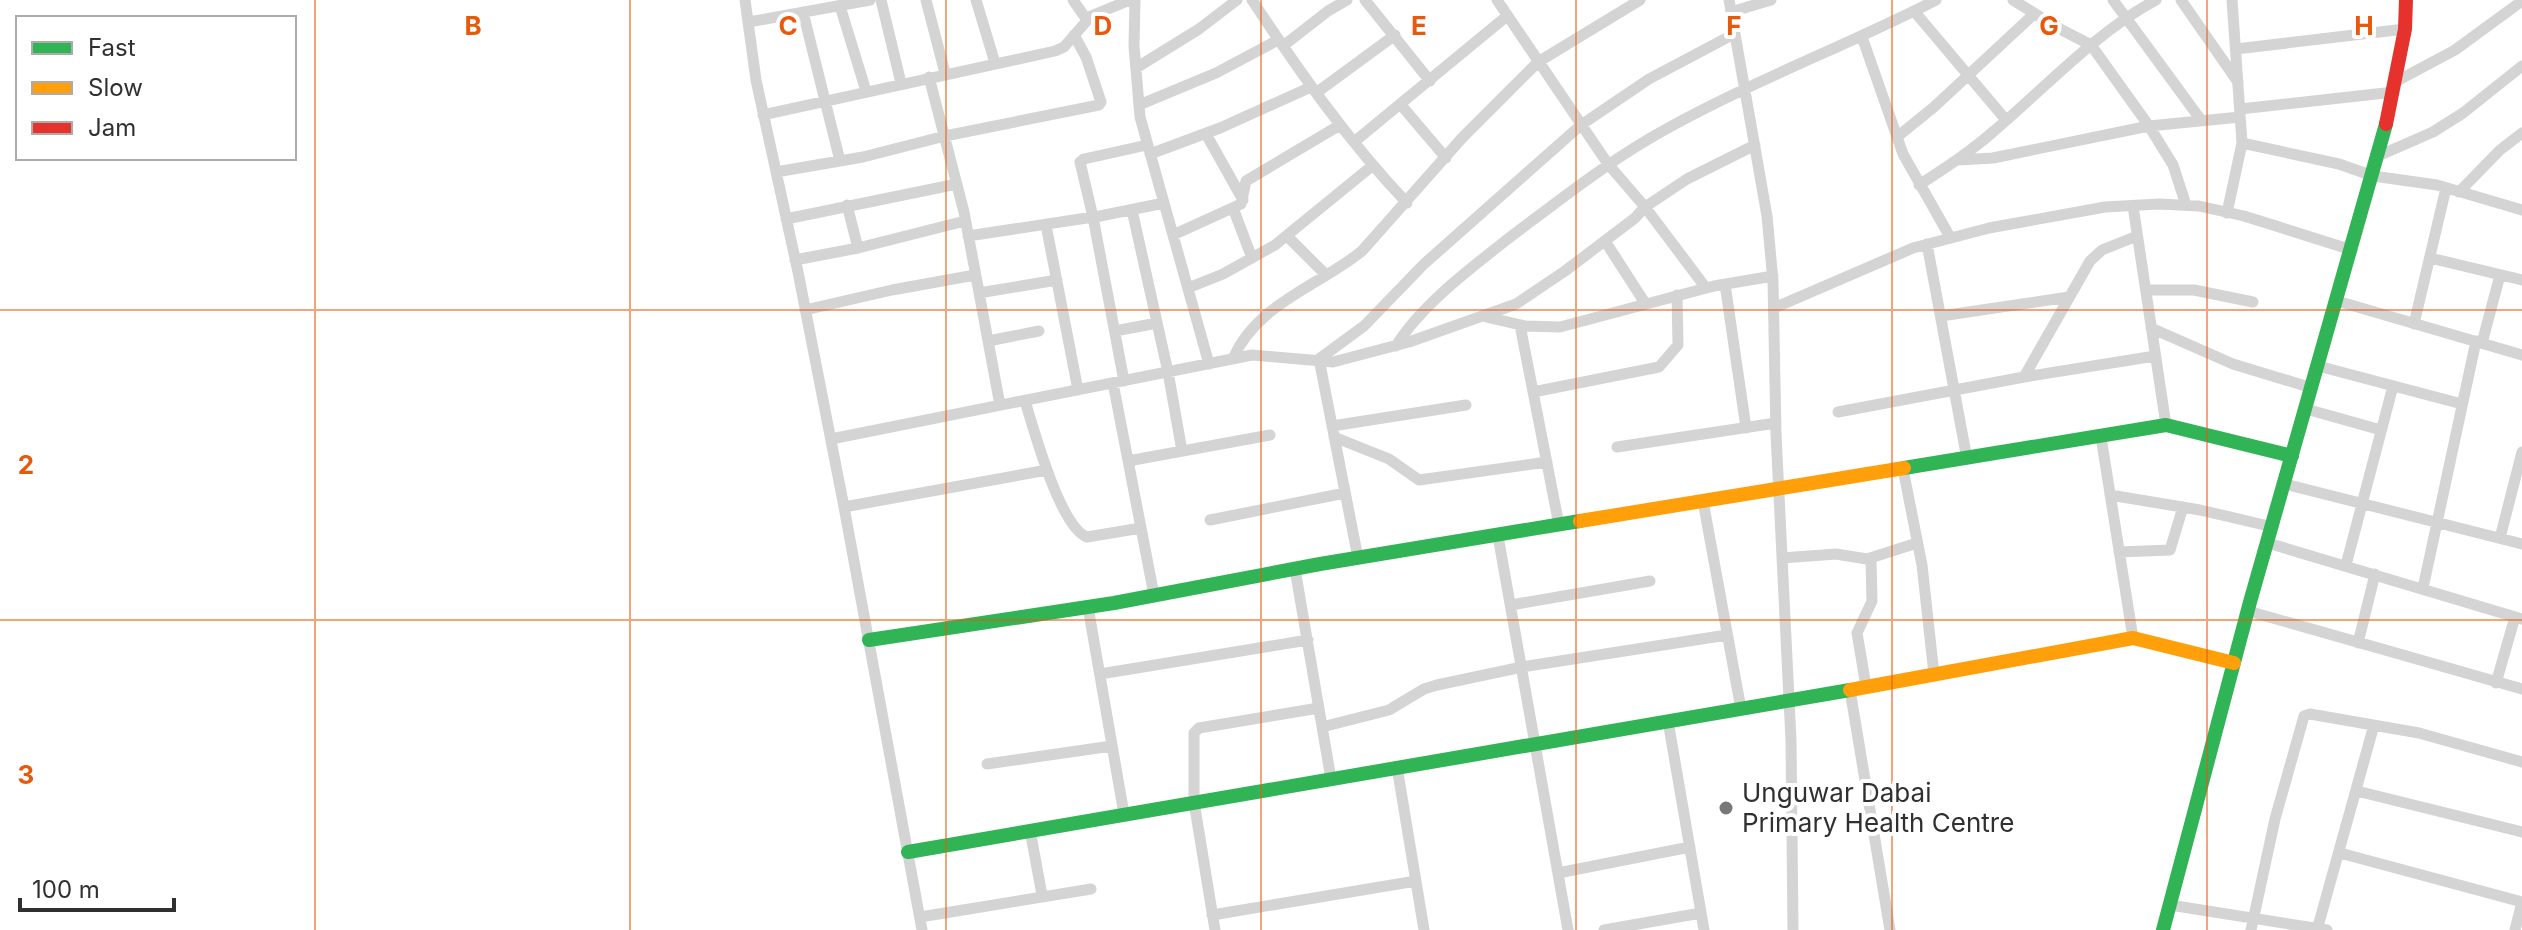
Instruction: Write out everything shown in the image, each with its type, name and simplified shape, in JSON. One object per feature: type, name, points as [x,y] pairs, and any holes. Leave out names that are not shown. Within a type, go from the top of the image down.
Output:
[{"type":"street","points":[[745,0],[763,115],[831,439],[922,930]]},
{"type":"street","points":[[749,22],[832,4],[870,0]]},
{"type":"street","points":[[881,0],[901,83]]},
{"type":"street","points":[[926,0],[945,73]]},
{"type":"street","points":[[976,0],[995,63]]},
{"type":"street","points":[[1073,0],[1087,20]]},
{"type":"street","points":[[763,115],[1055,51],[1064,47],[1087,20],[1133,0],[1139,105],[1209,364]]},
{"type":"street","points":[[1136,68],[1199,29],[1237,0]]},
{"type":"street","points":[[1252,0],[1340,125],[1372,166],[1407,203]]},
{"type":"street","points":[[1139,105],[1280,43],[1347,0]]},
{"type":"street","points":[[1365,0],[1430,81]]},
{"type":"street","points":[[1233,359],[1252,327],[1293,295],[1362,251],[1538,62],[1640,0]]},
{"type":"street","points":[[1771,0],[1730,6],[1767,216],[1773,276],[1776,423],[1789,701],[1793,930]]},
{"type":"street","points":[[1396,346],[1411,323],[1461,278],[1608,164],[1667,128],[1745,89],[1936,0]]},
{"type":"street","points":[[2013,0],[2091,45],[2173,165],[2186,205]]},
{"type":"street","points":[[2113,0],[2201,120]]},
{"type":"street","points":[[1919,185],[1958,160],[2125,17],[2156,0]]},
{"type":"street","points":[[2181,0],[2238,82]]},
{"type":"street","points":[[2227,213],[2242,143],[2232,0]]},
{"type":"street","points":[[2163,930],[2248,611],[2373,176],[2405,29],[2406,0]]},
{"type":"street","points":[[1500,1],[1507,16],[1608,164],[1706,288]]},
{"type":"street","points":[[1958,160],[1993,158],[2149,126],[2394,87],[2445,57],[2519,3]]},
{"type":"street","points":[[832,4],[866,91]]},
{"type":"street","points":[[1914,11],[2006,120]]},
{"type":"street","points":[[803,12],[840,161]]},
{"type":"street","points":[[1897,137],[2034,14]]},
{"type":"street","points":[[1354,142],[1507,16]]},
{"type":"street","points":[[2236,49],[2405,29]]},
{"type":"street","points":[[1319,359],[1364,326],[1424,264],[1581,125],[1649,79],[1734,34]]},
{"type":"street","points":[[776,172],[1101,104],[1086,57],[1074,35]]},
{"type":"street","points":[[1154,595],[1128,461],[1115,331],[1081,161],[1149,149],[1206,134],[1314,90],[1395,35]]},
{"type":"street","points":[[1862,37],[1897,137],[1919,185],[1950,237]]},
{"type":"street","points":[[2378,156],[2433,132],[2463,113],[2522,66]]},
{"type":"street","points":[[929,77],[957,184],[1000,405]]},
{"type":"street","points":[[1401,105],[1446,158]]},
{"type":"street","points":[[1173,235],[1233,208],[1243,200],[1246,181],[1340,125]]},
{"type":"street","points":[[2459,192],[2500,150],[2522,133]]},
{"type":"street","points":[[1206,134],[1243,200]]},
{"type":"street","points":[[2242,143],[2339,164],[2373,176],[2446,188],[2522,209]]},
{"type":"street","points":[[831,439],[1252,355],[1333,362],[1396,346],[1516,304],[1687,179],[1755,145]]},
{"type":"street","points":[[1188,288],[1223,274],[1288,237],[1372,166]]},
{"type":"street","points":[[786,219],[957,184]]},
{"type":"street","points":[[2414,324],[2446,188]]},
{"type":"street","points":[[968,236],[1164,203]]},
{"type":"street","points":[[847,205],[858,248]]},
{"type":"street","points":[[1774,308],[1880,261],[1927,244],[2105,207],[2186,205],[2227,213],[2352,250]]},
{"type":"street","points":[[2133,206],[2166,425]]},
{"type":"street","points":[[1233,208],[1252,258]]},
{"type":"street","points":[[1132,210],[1182,451]]},
{"type":"street","points":[[795,260],[965,221]]},
{"type":"street","points":[[1046,225],[1078,390]]},
{"type":"street","points":[[2024,377],[2090,261],[2102,250],[2137,236]]},
{"type":"street","points":[[1288,237],[1326,275]]},
{"type":"street","points":[[1605,241],[1645,303]]},
{"type":"street","points":[[1927,244],[1967,459]]},
{"type":"street","points":[[2430,258],[2522,280]]},
{"type":"street","points":[[805,310],[975,275]]},
{"type":"street","points":[[2423,588],[2462,404],[2500,275]]},
{"type":"street","points":[[1485,317],[1520,325],[1560,327],[1706,288],[1773,276]]},
{"type":"street","points":[[979,293],[1057,280]]},
{"type":"street","points":[[1725,284],[1746,428]]},
{"type":"street","points":[[2146,290],[2194,290],[2253,302]]},
{"type":"street","points":[[1533,392],[1659,367],[1678,345],[1677,295]]},
{"type":"street","points":[[1941,316],[2069,297]]},
{"type":"street","points":[[2337,301],[2522,355]]},
{"type":"street","points":[[1115,331],[1157,323]]},
{"type":"street","points":[[1520,325],[1559,525]]},
{"type":"street","points":[[2151,328],[2233,364],[2312,388]]},
{"type":"street","points":[[988,341],[1039,331]]},
{"type":"street","points":[[1838,412],[2155,356]]},
{"type":"street","points":[[1319,359],[1358,558]]},
{"type":"street","points":[[2318,366],[2462,404]]},
{"type":"street","points":[[2346,565],[2393,386]]},
{"type":"street","points":[[1025,401],[1047,470],[1073,527],[1087,537],[1141,528]]},
{"type":"street","points":[[1333,432],[1466,405]]},
{"type":"street","points":[[2306,409],[2381,430]]},
{"type":"street","points":[[1617,447],[1776,423]]},
{"type":"street","points":[[869,640],[1088,607],[1358,558],[2166,425],[2292,456]]},
{"type":"street","points":[[1333,432],[1389,459],[1419,480],[1547,462]]},
{"type":"street","points":[[1128,461],[1270,435]]},
{"type":"street","points":[[2101,437],[2133,638]]},
{"type":"street","points":[[2500,538],[2518,480],[2522,452]]},
{"type":"street","points":[[1903,469],[1928,612],[1934,674]]},
{"type":"street","points":[[844,507],[1047,470]]},
{"type":"street","points":[[2285,484],[2522,544]]},
{"type":"street","points":[[1210,520],[1345,493]]},
{"type":"street","points":[[2110,495],[2273,527]]},
{"type":"street","points":[[1703,501],[1741,709]]},
{"type":"street","points":[[2119,552],[2170,550],[2183,507]]},
{"type":"street","points":[[1498,536],[1568,930]]},
{"type":"street","points":[[1782,558],[1836,554],[1871,559],[1917,543]]},
{"type":"street","points":[[2268,543],[2518,618],[2496,683]]},
{"type":"street","points":[[1866,686],[1857,633],[1872,601],[1871,559]]},
{"type":"street","points":[[1295,569],[1331,779]]},
{"type":"street","points":[[2358,643],[2375,574]]},
{"type":"street","points":[[1511,605],[1650,581]]},
{"type":"street","points":[[1088,607],[1124,814]]},
{"type":"street","points":[[2248,611],[2522,689]]},
{"type":"street","points":[[1322,727],[1389,710],[1424,689],[1437,685],[1522,667],[1727,635]]},
{"type":"street","points":[[908,852],[1789,701],[2133,638],[2234,663]]},
{"type":"street","points":[[1100,674],[1308,640]]},
{"type":"street","points":[[1850,690],[1890,930]]},
{"type":"street","points":[[1215,930],[1194,802],[1194,733],[1199,728],[1319,708]]},
{"type":"street","points":[[2253,924],[2275,819],[2304,716],[2310,714],[2419,733],[2522,762]]},
{"type":"street","points":[[1668,721],[1704,930]]},
{"type":"street","points":[[2170,905],[2253,924],[2320,929],[2374,725]]},
{"type":"street","points":[[987,764],[1112,746]]},
{"type":"street","points":[[1397,767],[1424,930]]},
{"type":"street","points":[[2357,791],[2522,832]]},
{"type":"street","points":[[1030,830],[1042,895]]},
{"type":"street","points":[[1558,873],[1690,847]]},
{"type":"street","points":[[2340,853],[2522,902],[2515,930]]},
{"type":"street","points":[[1212,915],[1416,881]]},
{"type":"street","points":[[920,917],[1091,889]]},
{"type":"street","points":[[1604,930],[1701,913]]},
{"type":"traffic: fast","points":[[2163,930],[2250,602],[2386,124]]},
{"type":"traffic: fast","points":[[1904,468],[2166,425],[2292,456]]},
{"type":"traffic: fast","points":[[869,640],[1114,603],[1320,564],[1580,521]]},
{"type":"traffic: fast","points":[[908,852],[1850,690]]},
{"type":"traffic: slow","points":[[1580,521],[1904,468]]},
{"type":"traffic: slow","points":[[1850,690],[2133,638],[2234,663]]},
{"type":"traffic: jam","points":[[2386,124],[2405,29],[2406,0]]},
{"type":"place","name":"Unguwar Dabai Primary Health Centre","points":[[1726,808]]}]
